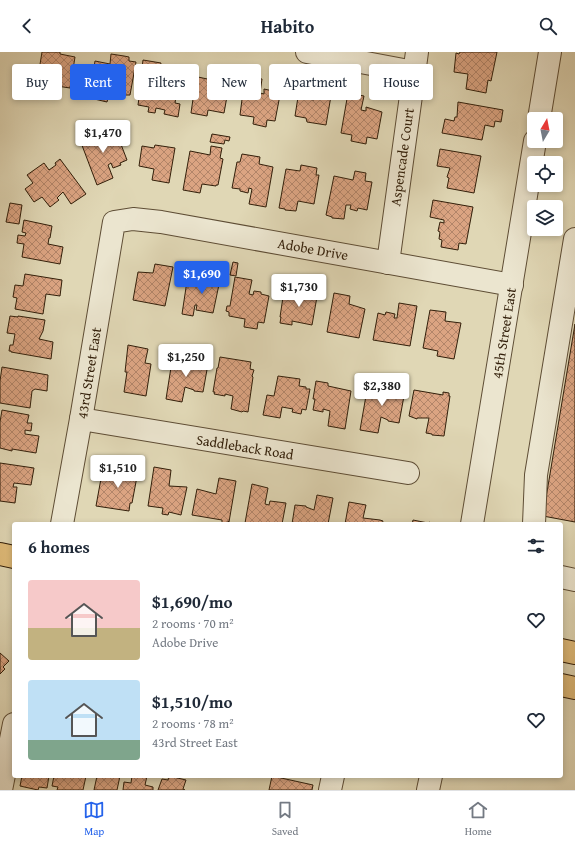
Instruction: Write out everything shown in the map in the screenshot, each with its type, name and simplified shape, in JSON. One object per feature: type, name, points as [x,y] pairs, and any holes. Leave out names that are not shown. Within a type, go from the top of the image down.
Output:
[{"type":"main road","points":[[0,554],[12,557]]},
{"type":"main road","points":[[563,650],[575,653]]},
{"type":"main road","points":[[563,685],[575,688]]},
{"type":"street","points":[[307,52],[416,62]]},
{"type":"street","points":[[540,112],[550,52]]},
{"type":"street","name":"Aspencade Court","points":[[388,263],[416,62]]},
{"type":"street","name":"45th Street East","points":[[472,522],[534,148]]},
{"type":"street","name":"Adobe Drive","points":[[114,222],[133,219],[161,222],[512,285]]},
{"type":"street","name":"43rd Street East","points":[[62,522],[114,222]]},
{"type":"street","points":[[534,522],[536,475],[575,239]]},
{"type":"street","name":"Saddleback Road","points":[[81,419],[408,473]]},
{"type":"street","points":[[563,577],[575,580]]},
{"type":"street","points":[[1,790],[12,734]]},
{"type":"street","points":[[330,790],[333,778]]},
{"type":"street","points":[[428,790],[430,778]]},
{"type":"building","points":[[42,52],[60,52],[60,54],[75,57],[74,64],[70,64],[70,88],[62,87],[62,64],[40,64]]},
{"type":"building","points":[[460,52],[497,52],[491,81],[488,80],[486,93],[466,89],[468,74],[454,72],[456,53],[459,54]]},
{"type":"building","points":[[111,54],[129,57],[129,61],[136,62],[134,64],[130,95],[126,95],[126,64],[110,64]]},
{"type":"building","points":[[143,60],[161,63],[161,64],[142,64]]},
{"type":"building","points":[[95,61],[110,64],[94,64]]},
{"type":"building","points":[[199,77],[207,79],[207,100],[226,100],[224,113],[208,110],[207,116],[191,113],[193,100],[199,100]]},
{"type":"building","points":[[264,89],[269,90],[269,100],[279,100],[275,121],[267,120],[266,127],[253,124],[254,117],[240,115],[242,100],[261,100],[261,93],[264,94]]},
{"type":"building","points":[[361,95],[364,96],[361,110],[366,111],[366,107],[382,112],[377,139],[367,137],[366,144],[351,141],[352,135],[341,133],[347,100],[361,100]]},
{"type":"building","points":[[139,100],[175,100],[175,103],[180,104],[178,117],[164,114],[165,110],[156,108],[155,113],[148,112],[149,107],[138,105]]},
{"type":"building","points":[[298,100],[330,100],[326,125],[307,122],[306,118],[295,116]]},
{"type":"building","points":[[458,102],[503,110],[501,122],[495,121],[494,127],[485,125],[482,140],[442,133],[445,119],[454,121],[455,117],[457,117]]},
{"type":"building","points":[[109,129],[111,136],[117,134],[127,160],[120,163],[121,165],[113,168],[111,163],[108,165],[113,178],[97,185],[80,140]]},
{"type":"building","points":[[212,134],[230,137],[229,141],[225,140],[224,144],[210,142]]},
{"type":"building","points":[[155,145],[175,148],[169,183],[152,180],[154,169],[139,166],[142,146],[154,148]]},
{"type":"building","points":[[211,146],[222,148],[220,158],[223,159],[218,185],[202,184],[200,193],[183,190],[190,151],[210,155]]},
{"type":"building","points":[[440,149],[481,156],[474,193],[447,188],[449,178],[447,177],[450,168],[437,166]]},
{"type":"building","points":[[242,154],[260,157],[259,164],[273,167],[266,207],[249,204],[252,189],[249,188],[248,193],[240,191],[240,189],[232,188],[237,162],[240,162]]},
{"type":"building","points":[[60,159],[86,194],[71,204],[63,192],[57,198],[59,200],[50,207],[42,197],[34,202],[25,189],[33,183],[27,175],[44,163],[49,170],[56,165],[55,163]]},
{"type":"building","points":[[301,165],[317,168],[316,175],[319,175],[314,204],[298,201],[296,211],[279,208],[286,169],[300,171]]},
{"type":"building","points":[[355,171],[366,173],[365,181],[372,182],[367,210],[358,208],[357,211],[350,209],[351,205],[346,205],[344,219],[332,218],[326,215],[334,176],[353,180]]},
{"type":"building","points":[[433,200],[473,207],[466,244],[459,243],[458,250],[441,247],[442,240],[439,239],[440,232],[438,231],[440,222],[444,223],[444,220],[430,217]]},
{"type":"building","points":[[10,203],[22,205],[19,224],[6,222]]},
{"type":"building","points":[[24,220],[52,226],[48,244],[63,247],[60,264],[22,257],[24,244],[17,243],[18,235],[25,236],[26,233],[22,232]]},
{"type":"building","points":[[233,262],[238,263],[236,276],[230,275]]},
{"type":"building","points":[[155,264],[173,267],[165,306],[133,300],[138,272],[153,273]]},
{"type":"building","points":[[204,272],[221,275],[213,313],[196,310],[197,305],[195,305],[193,316],[182,314],[187,281],[202,284]]},
{"type":"building","points":[[25,274],[62,280],[60,296],[46,294],[43,314],[15,309],[17,298],[13,297],[15,285],[23,286]]},
{"type":"building","points":[[235,277],[252,280],[249,294],[253,295],[254,291],[261,292],[261,294],[269,296],[264,323],[258,322],[257,329],[244,327],[245,319],[229,316],[229,312],[226,311],[227,306],[230,306]]},
{"type":"building","points":[[301,288],[318,291],[312,325],[292,321],[292,325],[280,323],[283,297],[299,300]]},
{"type":"building","points":[[334,293],[350,296],[349,304],[365,309],[359,338],[327,332]]},
{"type":"building","points":[[399,303],[417,306],[410,346],[373,340],[378,313],[385,315],[386,312],[395,314],[394,318],[397,318]]},
{"type":"building","points":[[430,310],[446,312],[445,321],[461,323],[454,359],[437,356],[438,351],[423,348]]},
{"type":"building","points":[[10,316],[45,320],[43,331],[39,339],[53,342],[51,359],[9,351],[10,345],[13,345],[15,334],[7,333]]},
{"type":"building","points":[[575,324],[575,522],[543,516]]},
{"type":"building","points":[[128,345],[148,349],[145,363],[151,364],[146,396],[124,392],[127,372],[125,372]]},
{"type":"building","points":[[187,357],[200,359],[200,362],[208,364],[203,392],[194,391],[185,387],[182,402],[166,399],[172,361],[185,364]]},
{"type":"building","points":[[220,357],[251,362],[250,369],[254,370],[248,412],[231,409],[233,396],[214,394],[215,392],[213,392]]},
{"type":"building","points":[[2,367],[48,375],[47,391],[35,389],[32,391],[30,408],[0,403],[0,381]]},
{"type":"building","points":[[278,376],[300,379],[299,386],[310,389],[306,410],[302,409],[301,414],[292,412],[293,409],[282,407],[280,418],[263,415],[267,395],[274,396]]},
{"type":"building","points":[[316,381],[328,383],[328,386],[351,391],[345,429],[328,426],[330,411],[323,409],[323,412],[313,410]]},
{"type":"building","points":[[391,385],[404,387],[402,396],[404,396],[399,423],[388,421],[381,417],[378,433],[360,430],[367,390],[369,387],[375,388],[375,392],[376,386],[382,387],[381,392],[389,393]]},
{"type":"building","points":[[414,390],[443,395],[443,392],[449,393],[450,396],[444,436],[426,433],[429,418],[417,419],[409,416]]},
{"type":"building","points":[[2,410],[29,415],[27,423],[32,423],[31,431],[25,430],[25,434],[39,436],[36,453],[12,449],[12,451],[0,448],[0,422]]},
{"type":"building","points":[[0,463],[34,468],[31,485],[14,483],[13,487],[17,487],[15,503],[0,501]]},
{"type":"building","points":[[123,463],[139,466],[129,511],[96,506],[102,473],[120,477]]},
{"type":"building","points":[[154,467],[171,470],[169,486],[187,487],[181,515],[169,512],[168,515],[162,514],[163,508],[148,506]]},
{"type":"building","points":[[219,478],[236,481],[229,522],[222,522],[222,520],[192,515],[197,489],[216,494]]},
{"type":"building","points":[[252,484],[268,488],[265,504],[269,505],[270,501],[286,503],[282,522],[245,522]]},
{"type":"building","points":[[317,495],[333,498],[328,522],[292,522],[295,505],[306,506],[314,510]]},
{"type":"building","points":[[349,502],[366,505],[363,518],[383,521],[383,522],[345,522]]},
{"type":"building","points":[[413,520],[423,522],[412,522]]},
{"type":"building","points":[[0,653],[9,661],[3,667],[5,669],[0,674]]},
{"type":"building","points":[[22,778],[49,778],[47,788],[39,787],[38,790],[20,786]]},
{"type":"building","points":[[54,778],[86,778],[83,790],[57,790],[58,787],[52,786]]},
{"type":"building","points":[[97,778],[120,778],[117,790],[94,790]]},
{"type":"building","points":[[132,778],[147,778],[145,785],[153,787],[153,790],[123,790],[124,782],[131,783]]},
{"type":"building","points":[[168,778],[178,778],[186,780],[183,789],[185,790],[158,790],[162,779],[168,780]]},
{"type":"building","points":[[272,778],[281,778],[313,785],[312,790],[269,790]]}]
